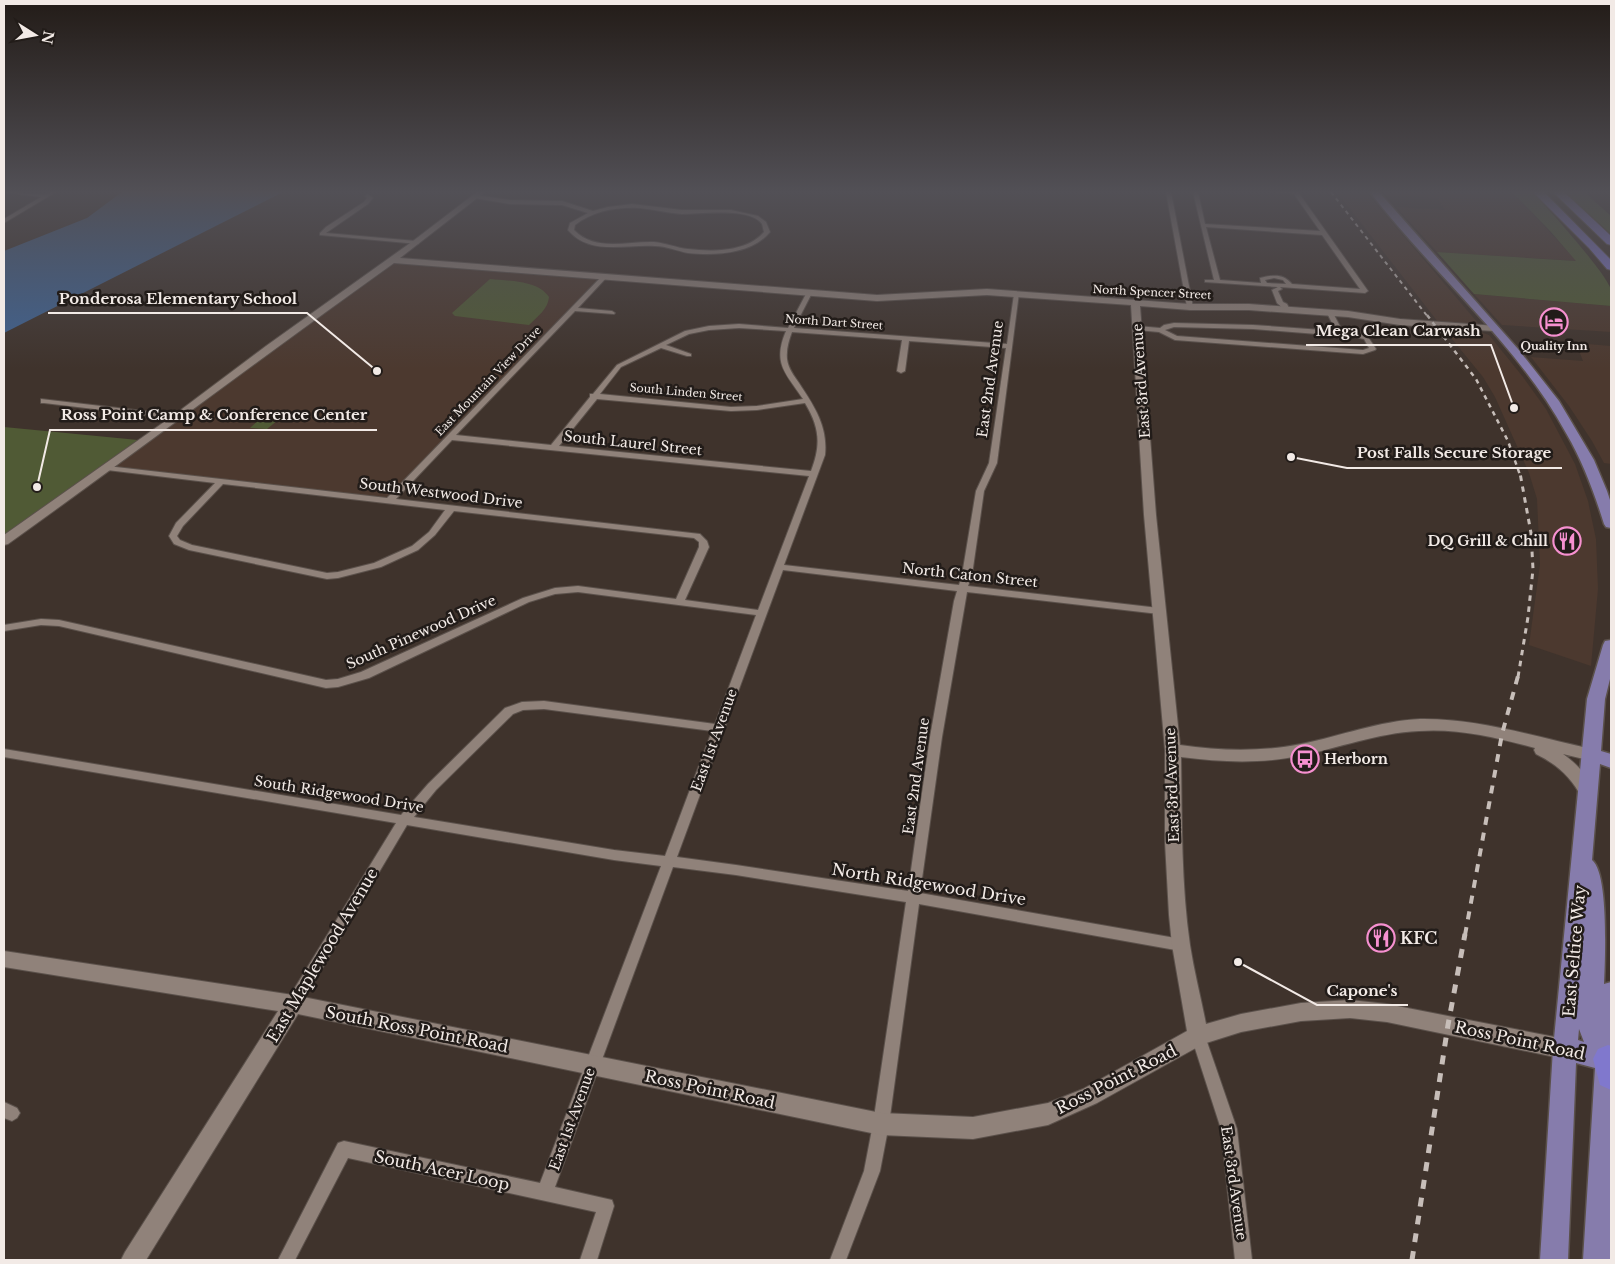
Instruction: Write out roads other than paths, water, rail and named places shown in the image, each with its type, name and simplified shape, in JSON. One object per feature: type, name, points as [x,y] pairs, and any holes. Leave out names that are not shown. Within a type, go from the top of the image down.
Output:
[{"type":"highway","points":[[1597,251],[1611,267]]},
{"type":"main road","points":[[1426,251],[1541,382],[1574,433],[1599,486],[1611,524]]},
{"type":"main road","name":"East Seltice Way","points":[[1554,1260],[1565,1049],[1596,699],[1611,645]]},
{"type":"main road","points":[[1592,750],[1611,752]]},
{"type":"main road","points":[[1592,750],[1611,761]]},
{"type":"main road","points":[[1583,850],[1592,894],[1595,933],[1590,1028],[1610,1067]]},
{"type":"main road","points":[[1597,1260],[1610,1067],[1611,992]]},
{"type":"main road","name":"Ross Point Road","points":[[1565,1049],[1610,1067]]},
{"type":"street","points":[[4,541],[178,417],[405,251]]},
{"type":"street","points":[[689,251],[724,251]]},
{"type":"street","points":[[1179,251],[1190,307]]},
{"type":"street","points":[[1209,251],[1217,281]]},
{"type":"street","points":[[1206,281],[1365,291],[1337,251]]},
{"type":"street","name":"North Spencer Street","points":[[392,260],[894,298],[972,292],[1190,307],[1286,308],[1400,322],[1494,328]]},
{"type":"street","name":"East Mountain View Drive","points":[[389,501],[604,276]]},
{"type":"street","points":[[1265,285],[1262,279],[1274,276],[1285,279],[1290,286]]},
{"type":"street","points":[[1278,287],[1276,290],[1280,303],[1286,308]]},
{"type":"street","name":"East 1st Avenue","points":[[544,1192],[670,862],[717,728],[821,455],[823,436],[817,417],[788,371],[782,356],[791,329],[809,292]]},
{"type":"street","name":"East 2nd Avenue","points":[[838,1260],[872,1171],[881,1124],[936,736],[962,588],[967,575],[980,491],[993,462],[1017,294]]},
{"type":"street","name":"East 3rd Avenue","points":[[1135,303],[1159,611],[1173,750],[1174,842],[1181,945],[1198,1036],[1229,1129],[1244,1260]]},
{"type":"street","points":[[572,309],[612,313]]},
{"type":"street","points":[[1330,313],[1340,333]]},
{"type":"street","points":[[1137,328],[1161,330],[1175,338],[1363,352],[1372,351],[1366,338],[1340,333],[1253,327],[1174,325],[1166,326],[1161,330]]},
{"type":"street","name":"North Dart Street","points":[[553,448],[619,366],[687,332],[717,327],[739,326],[1010,346]]},
{"type":"street","points":[[900,371],[906,338]]},
{"type":"street","points":[[660,344],[689,355]]},
{"type":"street","name":"South Linden Street","points":[[593,396],[732,409],[758,408],[807,400]]},
{"type":"street","points":[[44,401],[178,417]]},
{"type":"street","name":"South Laurel Street","points":[[450,437],[814,474]]},
{"type":"street","name":"South Westwood Drive","points":[[107,468],[697,536],[703,541],[704,547],[679,602]]},
{"type":"street","points":[[220,482],[210,490],[179,525],[173,536],[177,542],[189,547],[326,576],[340,576],[358,572],[415,548],[427,538],[451,508]]},
{"type":"street","name":"North Caton Street","points":[[779,567],[1159,611]]},
{"type":"street","name":"South Pinewood Drive","points":[[4,628],[42,622],[59,622],[256,670],[326,684],[365,676],[528,599],[557,589],[578,589],[762,613]]},
{"type":"street","name":"East Maplewood Avenue","points":[[133,1260],[293,1004],[404,820],[432,787],[509,711],[522,706],[534,705],[717,728]]},
{"type":"street","points":[[1173,750],[1220,756],[1283,753],[1376,730],[1421,725],[1457,727],[1512,736],[1555,748],[1592,750]]},
{"type":"street","points":[[1512,736],[1553,756],[1566,765],[1578,776],[1588,795]]},
{"type":"street","name":"South Ridgewood Drive","points":[[4,754],[614,855],[670,862]]},
{"type":"street","name":"North Ridgewood Drive","points":[[670,862],[914,898],[1181,945]]},
{"type":"street","name":"South Ross Point Road","points":[[6,963],[293,1004],[592,1064]]},
{"type":"street","name":"Ross Point Road","points":[[592,1064],[881,1124],[973,1128],[1048,1114],[1090,1096],[1198,1036],[1241,1023],[1302,1012],[1350,1009],[1387,1012],[1565,1049]]},
{"type":"street","name":"South Acer Loop","points":[[286,1260],[344,1149],[606,1206],[589,1260]]},
{"type":"water","points":[[4,251],[166,251],[4,333]]},
{"type":"railway","points":[[1377,251],[1428,317]]},
{"type":"railway","points":[[1427,315],[1476,379],[1508,441],[1520,475]]},
{"type":"railway","points":[[1518,677],[1528,617],[1533,569],[1531,533],[1520,473]]},
{"type":"railway","points":[[1465,935],[1502,734],[1518,676]]},
{"type":"railway","points":[[1412,1260],[1448,1025],[1465,934]]},
{"type":"place","name":"Quality Inn","points":[[1554,322]]},
{"type":"place","name":"Ponderosa Elementary School","points":[[377,371]]},
{"type":"place","name":"Mega Clean Carwash","points":[[1514,408]]},
{"type":"place","name":"Post Falls Secure Storage","points":[[1291,457]]},
{"type":"place","name":"Ross Point Camp & Conference Center","points":[[37,487]]},
{"type":"place","name":"DQ Grill & Chill","points":[[1567,541]]},
{"type":"place","name":"Herborn","points":[[1305,759]]},
{"type":"place","name":"KFC","points":[[1381,938]]},
{"type":"place","name":"Capone's","points":[[1238,962]]}]
